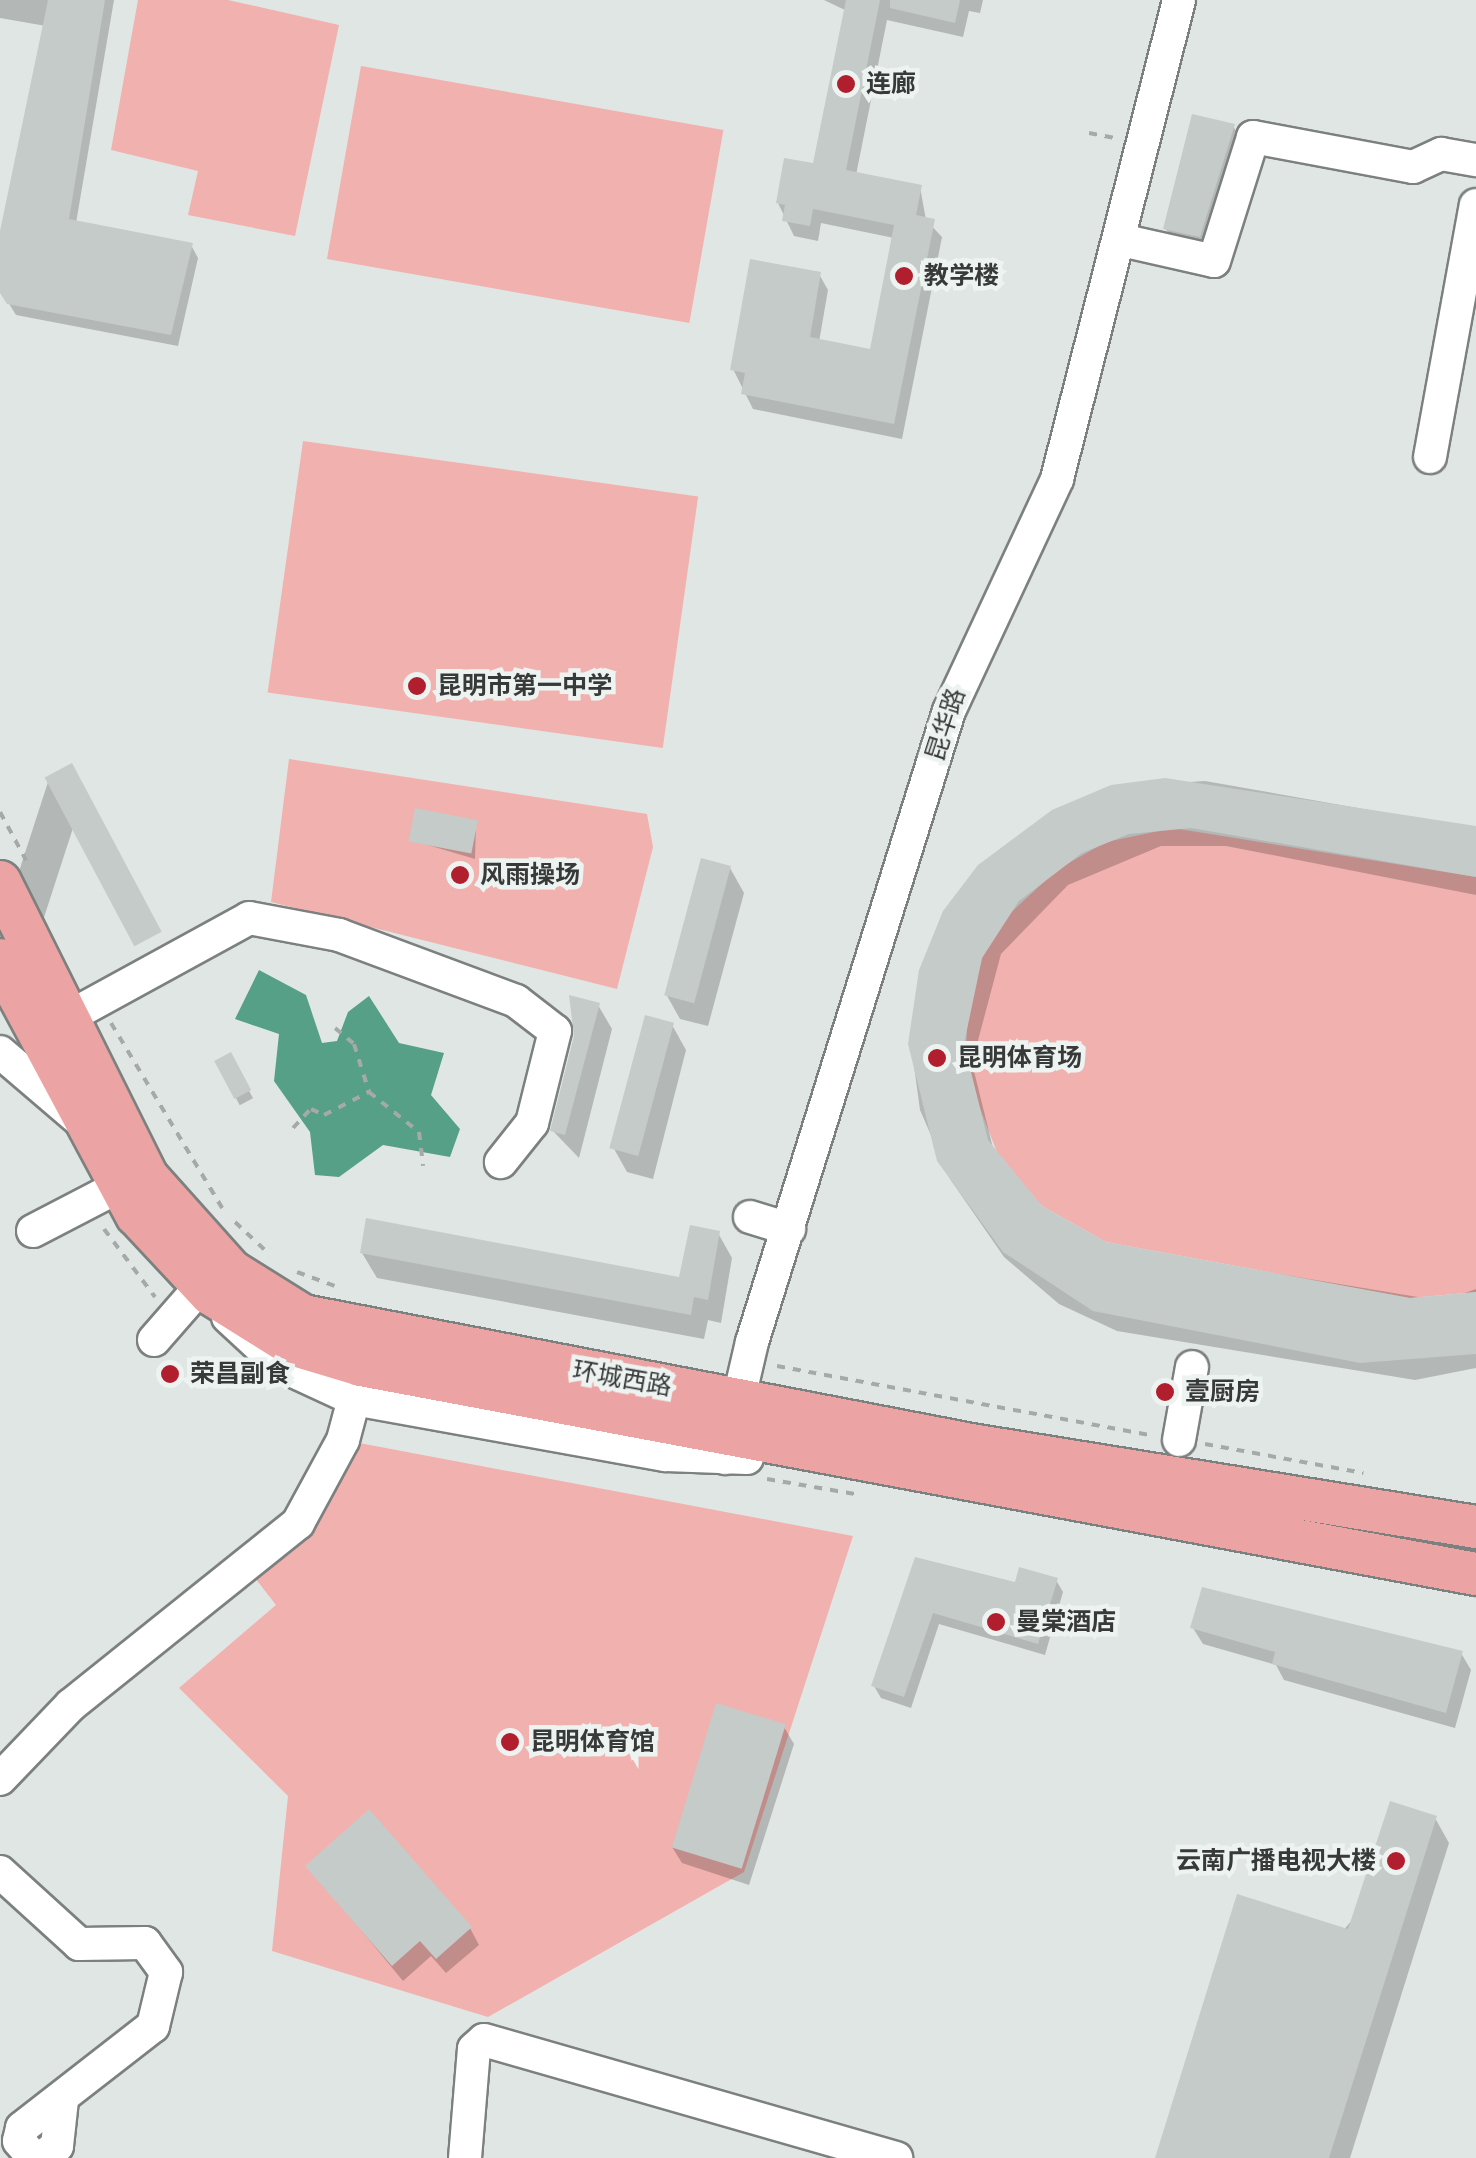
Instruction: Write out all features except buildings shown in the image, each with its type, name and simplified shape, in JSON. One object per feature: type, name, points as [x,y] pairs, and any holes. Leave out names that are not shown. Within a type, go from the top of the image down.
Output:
[{"type":"main road","name":"环城西路","points":[[17,878],[81,1010],[161,1197],[267,1298],[366,1334],[736,1413],[856,1456],[1476,1574]]},
{"type":"main road","name":"环城西路","points":[[0,960],[118,1187],[207,1289],[272,1335],[342,1361],[736,1413],[1476,1527]]},
{"type":"street","name":"昆华路","points":[[736,1413],[948,711],[1057,479],[1121,240],[1179,0]]},
{"type":"street","points":[[1121,240],[1214,261],[1253,136],[1413,168],[1441,154],[1476,160]]},
{"type":"street","points":[[1430,457],[1476,205]]},
{"type":"street","points":[[81,1010],[249,918],[289,919],[516,1002],[555,1031],[532,1123],[501,1162]]},
{"type":"street","points":[[0,1052],[83,1124]]},
{"type":"street","points":[[34,1231],[118,1187]]},
{"type":"street","points":[[750,1217],[789,1229]]},
{"type":"street","points":[[154,1340],[207,1289],[258,1349],[354,1398],[736,1413]]},
{"type":"street","points":[[1179,1440],[1192,1367]]},
{"type":"street","points":[[0,1779],[71,1706],[298,1524],[343,1440],[354,1398]]},
{"type":"street","points":[[0,1872],[79,1944],[146,1942],[166,1972],[152,2026],[22,2128],[20,2141],[38,2158]]},
{"type":"street","points":[[465,2158],[474,2050],[484,2040],[896,2158]]},
{"type":"path","points":[[0,812],[17,878]]},
{"type":"path","points":[[81,1010],[206,1190],[266,1251],[355,1291]]},
{"type":"path","points":[[336,1028],[354,1044],[369,1092],[419,1132],[423,1166]]},
{"type":"path","points":[[293,1128],[312,1109],[324,1114],[369,1092]]},
{"type":"path","points":[[736,1413],[1179,1440],[1383,1476]]},
{"type":"shaded area","points":[[138,0],[228,0],[339,25],[295,236],[188,215],[198,171],[111,150]]},
{"type":"shaded area","points":[[361,66],[723,130],[689,323],[327,259]]},
{"type":"shaded area","points":[[303,441],[698,497],[663,748],[268,693]]},
{"type":"shaded area","name":"风雨操场","points":[[289,759],[647,814],[653,847],[617,989],[271,902]]},
{"type":"shaded area","points":[[1173,828],[1476,877],[1476,1292],[1410,1298],[1106,1242],[1042,1206],[998,1155],[966,1072],[967,1014],[982,958],[1005,918],[1058,869],[1106,842]]},
{"type":"shaded area","points":[[259,970],[306,995],[322,1043],[337,1041],[348,1012],[369,996],[399,1043],[444,1053],[431,1095],[460,1129],[450,1157],[383,1145],[339,1177],[315,1175],[310,1132],[274,1081],[279,1034],[235,1019]]},
{"type":"shaded area","name":"昆明体育馆","points":[[354,1442],[853,1536],[744,1872],[488,2017],[272,1951],[288,1796],[179,1688],[276,1605],[255,1578],[308,1531]]},
{"type":"place","name":"连廊","points":[[846,84]]},
{"type":"place","name":"教学楼","points":[[904,276]]},
{"type":"place","name":"昆明市第一中学","points":[[417,686]]},
{"type":"place","name":"风雨操场","points":[[460,875]]},
{"type":"place","name":"昆明体育场","points":[[937,1058]]},
{"type":"place","name":"荣昌副食","points":[[170,1374]]},
{"type":"place","name":"壹厨房","points":[[1165,1392]]},
{"type":"place","name":"曼棠酒店","points":[[996,1622]]},
{"type":"place","name":"昆明体育馆","points":[[510,1742]]},
{"type":"place","name":"云南广播电视大楼","points":[[1396,1861]]}]
